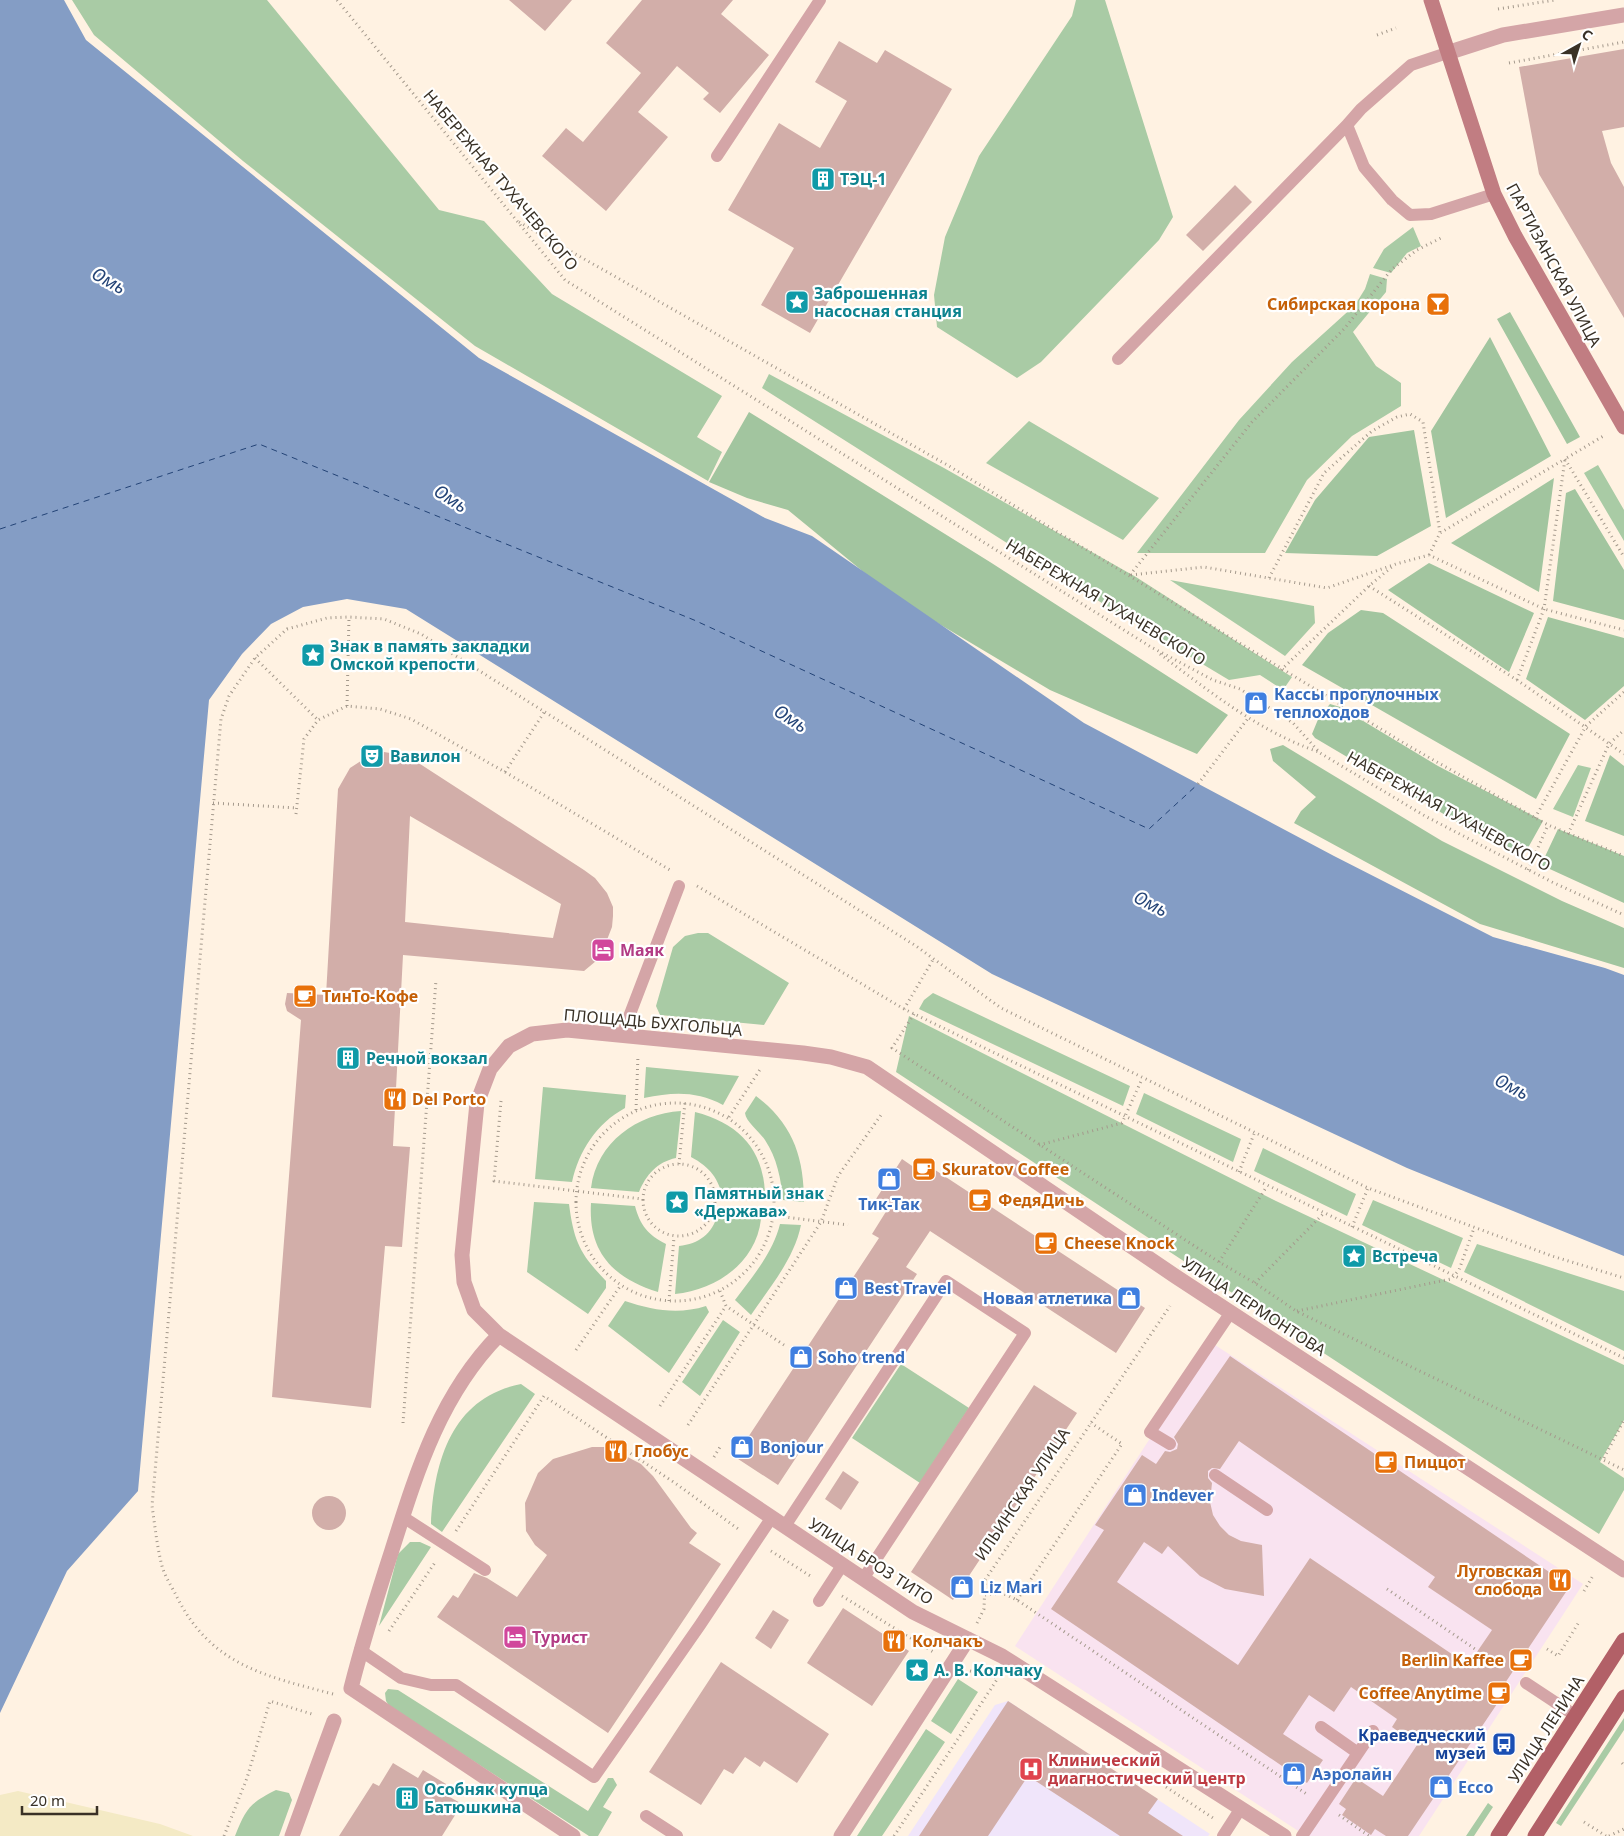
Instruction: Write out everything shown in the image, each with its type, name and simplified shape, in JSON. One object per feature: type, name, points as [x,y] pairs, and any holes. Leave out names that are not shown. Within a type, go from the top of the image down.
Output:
[{"type":"main road","name":"УЛИЦА ЛЕНИНА","points":[[1498,1836],[1624,1640]]},
{"type":"main road","points":[[1535,1836],[1624,1697]]},
{"type":"street","name":"ПАРТИЗАНСКАЯ УЛИЦА","points":[[1431,0],[1494,194],[1515,236],[1623,426]]},
{"type":"street","points":[[1447,53],[1503,35],[1624,15]]},
{"type":"street","name":"ПЛОЩАДЬ БУХГОЛЬЦА","points":[[499,1335],[474,1310],[464,1282],[462,1256],[477,1103],[490,1069],[509,1046],[532,1034],[567,1030],[803,1053],[831,1057],[867,1068]]},
{"type":"street","name":"УЛИЦА ЛЕРМОНТОВА","points":[[867,1068],[1231,1312],[1624,1570]]},
{"type":"street","points":[[499,1335],[478,1356],[456,1387],[436,1426],[402,1517],[350,1688],[573,1836]]},
{"type":"street","name":"УЛИЦА БРОЗ ТИТО","points":[[499,1335],[913,1612],[1002,1656],[1284,1836]]},
{"type":"street","points":[[841,1836],[968,1639]]},
{"type":"street","points":[[292,1836],[334,1721]]},
{"type":"lane","points":[[717,156],[820,0]]},
{"type":"lane","points":[[1118,359],[1361,109],[1411,65],[1447,53]]},
{"type":"lane","points":[[1347,125],[1364,167],[1392,200],[1410,215],[1431,214],[1494,194]]},
{"type":"lane","points":[[622,1035],[679,886]]},
{"type":"lane","points":[[785,1526],[946,1281],[1026,1333],[864,1578]]},
{"type":"lane","points":[[1170,1444],[1150,1432],[1231,1312]]},
{"type":"lane","points":[[1215,1475],[1267,1510]]},
{"type":"lane","points":[[402,1517],[485,1570]]},
{"type":"lane","points":[[360,1650],[400,1678],[431,1685],[456,1685],[594,1777],[700,1625],[772,1517]]},
{"type":"lane","points":[[819,1601],[842,1564]]},
{"type":"lane","points":[[1526,1683],[1576,1716]]},
{"type":"lane","points":[[1321,1727],[1358,1753]]},
{"type":"lane","points":[[1302,1836],[1373,1731]]},
{"type":"lane","points":[[1223,1836],[1241,1808]]},
{"type":"lane","points":[[646,1816],[677,1836]]},
{"type":"path","name":"НАБЕРЕЖНАЯ ТУХАЧЕВСКОГО","points":[[337,0],[565,280],[722,380],[1151,646],[1213,680],[1248,694],[1294,723],[1320,753],[1424,816],[1528,870],[1624,915]]},
{"type":"path","points":[[1498,9],[1555,0]]},
{"type":"path","points":[[1377,35],[1396,28]]},
{"type":"path","points":[[1509,63],[1624,42]]},
{"type":"path","points":[[516,221],[949,466],[1130,575],[1281,670],[1535,818],[1568,834],[1624,856]]},
{"type":"path","points":[[1130,575],[1252,422],[1344,329],[1392,269],[1418,250],[1441,238]]},
{"type":"path","points":[[1269,578],[1324,473],[1372,431],[1397,417],[1410,414],[1423,422],[1440,533]]},
{"type":"path","points":[[1429,555],[1440,533],[1623,426]]},
{"type":"path","points":[[1565,459],[1624,557]]},
{"type":"path","points":[[1518,680],[1544,609],[1565,459]]},
{"type":"path","points":[[1130,575],[1204,567],[1326,588],[1429,555],[1544,609],[1624,630]]},
{"type":"path","points":[[1281,670],[1369,586],[1396,564]]},
{"type":"path","points":[[1369,586],[1518,680],[1624,754]]},
{"type":"path","points":[[347,706],[348,617]]},
{"type":"path","points":[[342,1696],[275,1679],[229,1658],[207,1640],[189,1620],[162,1568],[152,1506],[221,719],[229,696],[255,658],[287,629],[327,618],[348,617],[384,619],[421,634],[934,958],[1001,1008],[1254,1134],[1368,1188],[1474,1228],[1624,1278]]},
{"type":"path","points":[[1151,646],[1204,689],[1292,743],[1320,753]]},
{"type":"path","points":[[255,658],[318,720]]},
{"type":"path","points":[[1535,818],[1586,726],[1624,692]]},
{"type":"path","points":[[296,814],[304,738],[318,720],[347,706],[380,709],[411,719],[506,772],[675,873]]},
{"type":"path","points":[[506,772],[545,711]]},
{"type":"path","points":[[1198,784],[1249,717]]},
{"type":"path","points":[[1568,834],[1609,744],[1624,730]]},
{"type":"path","points":[[213,802],[297,808]]},
{"type":"path","points":[[1528,870],[1548,825]]},
{"type":"path","points":[[692,883],[904,1009],[1323,1214],[1624,1358]]},
{"type":"path","points":[[904,1009],[934,958]]},
{"type":"path","points":[[403,1422],[436,980]]},
{"type":"path","points":[[914,1014],[892,1048],[1219,1262],[1255,1282],[1296,1311],[1604,1458],[1624,1470]]},
{"type":"path","points":[[636,1110],[638,1054]]},
{"type":"path","points":[[729,1117],[764,1064]]},
{"type":"path","points":[[1038,1145],[1122,1123],[1126,1118],[1142,1079]]},
{"type":"path","points":[[502,1095],[494,1181],[642,1199]]},
{"type":"path","points":[[679,1164],[685,1102]]},
{"type":"path","points":[[685,1102],[708,1107],[729,1117],[747,1132],[760,1150],[770,1170],[774,1193],[774,1216],[768,1239],[756,1260],[740,1277],[720,1291],[696,1299],[669,1301],[644,1297],[621,1286],[600,1268],[585,1244],[576,1218],[576,1190],[582,1165],[595,1142],[613,1123],[636,1110],[660,1103],[685,1102]]},
{"type":"path","points":[[688,1424],[821,1222],[838,1176],[881,1115]]},
{"type":"path","points":[[1239,1172],[1254,1134]]},
{"type":"path","points":[[679,1164],[696,1169],[709,1181],[714,1192],[714,1208],[706,1224],[697,1232],[686,1236],[674,1237],[655,1228],[648,1220],[642,1199],[650,1178],[668,1166],[679,1164]]},
{"type":"path","points":[[1219,1262],[1267,1186]]},
{"type":"path","points":[[1352,1227],[1368,1188]]},
{"type":"path","points":[[714,1208],[848,1225]]},
{"type":"path","points":[[1255,1282],[1323,1214]]},
{"type":"path","points":[[1296,1311],[1451,1280],[1455,1276],[1474,1228]]},
{"type":"path","points":[[669,1301],[674,1237]]},
{"type":"path","points":[[576,1350],[621,1286]]},
{"type":"path","points":[[720,1291],[726,1306],[787,1347]]},
{"type":"path","points":[[660,1406],[726,1306]]},
{"type":"path","name":"ИЛЬИНСКАЯ УЛИЦА","points":[[968,1639],[984,1609],[984,1580],[1170,1306]]},
{"type":"path","points":[[384,1638],[447,1546],[544,1396]]},
{"type":"path","points":[[1604,1458],[1624,1420]]},
{"type":"path","points":[[1017,1600],[1122,1444],[1091,1423]]},
{"type":"path","points":[[1584,1591],[1598,1569]]},
{"type":"path","points":[[1387,1589],[1478,1651]]},
{"type":"path","points":[[985,1595],[1002,1593],[1017,1600],[1370,1836]]},
{"type":"path","points":[[1547,1649],[1558,1656],[1579,1622]]},
{"type":"path","points":[[894,1836],[998,1678]]},
{"type":"path","points":[[224,1836],[247,1778],[270,1701],[334,1721]]},
{"type":"path","points":[[1584,1822],[1608,1836],[1624,1828]]},
{"type":"shaded area","points":[[1212,1343],[1583,1584],[1419,1836],[1306,1836],[1015,1646]]},
{"type":"shaded area","name":"Клинический диагностический центр","points":[[1008,1701],[1210,1834],[1208,1836],[908,1836],[995,1705]]},
{"type":"green space","points":[[72,0],[267,0],[439,210],[484,221],[552,294],[722,396],[697,437],[722,452],[708,481],[475,346],[243,161],[94,35]]},
{"type":"green space","points":[[1076,0],[1105,0],[1173,217],[1159,240],[1041,362],[1017,378],[937,327],[934,295],[945,237],[979,156],[1072,16]]},
{"type":"green space","points":[[1413,227],[1421,246],[1407,253],[1391,273],[1373,268],[1384,249]]},
{"type":"green space","points":[[1370,274],[1387,279],[1386,292],[1353,332],[1376,366],[1401,383],[1401,406],[1352,436],[1307,480],[1265,553],[1137,553],[1239,420],[1292,362],[1355,305],[1365,289]]},
{"type":"green space","points":[[1510,312],[1580,437],[1567,444],[1497,319]]},
{"type":"green space","points":[[1490,337],[1551,456],[1446,518],[1431,431]]},
{"type":"green space","points":[[769,374],[944,468],[1136,577],[1292,677],[1283,690],[1260,675],[1229,680],[1124,617],[762,388]]},
{"type":"green space","points":[[749,412],[990,562],[1228,715],[1197,754],[1050,690],[894,597],[788,510],[747,498],[709,482]]},
{"type":"green space","points":[[1029,421],[1159,498],[1123,540],[986,463]]},
{"type":"green space","points":[[1414,430],[1431,526],[1377,556],[1285,553],[1315,500],[1369,437]]},
{"type":"green space","points":[[1598,465],[1624,510],[1624,541],[1584,473]]},
{"type":"green space","points":[[1554,478],[1539,592],[1451,543]]},
{"type":"green space","points":[[1575,489],[1624,570],[1624,620],[1553,601],[1566,493]]},
{"type":"green space","points":[[1429,563],[1534,613],[1509,672],[1388,590]]},
{"type":"green space","points":[[1170,580],[1314,606],[1315,623],[1285,656]]},
{"type":"green space","points":[[1361,610],[1383,613],[1570,734],[1536,799],[1302,665],[1328,633]]},
{"type":"green space","points":[[1548,617],[1624,638],[1624,686],[1585,720],[1526,679]]},
{"type":"green space","points":[[1330,704],[1340,707],[1438,766],[1543,821],[1524,855],[1469,829],[1315,738],[1312,734],[1319,717]]},
{"type":"green space","points":[[1283,745],[1442,841],[1562,901],[1624,928],[1624,968],[1480,924],[1294,823],[1301,811],[1316,797],[1273,761],[1270,749]]},
{"type":"green space","points":[[1610,755],[1624,766],[1624,836],[1585,821]]},
{"type":"green space","points":[[1578,765],[1591,768],[1573,817],[1553,809]]},
{"type":"green space","points":[[1558,829],[1624,856],[1624,903],[1541,865]]},
{"type":"green space","points":[[708,933],[789,983],[764,1025],[660,1015],[656,1006],[673,947],[685,936]]},
{"type":"green space","points":[[933,993],[1130,1086],[1123,1106],[919,1009],[924,1000]]},
{"type":"green space","points":[[909,1016],[1276,1201],[1624,1365],[1624,1420],[1600,1462],[1624,1478],[1624,1490],[1599,1534],[896,1072]]},
{"type":"green space","points":[[646,1067],[739,1076],[723,1105],[703,1097],[685,1094],[644,1098]]},
{"type":"green space","points":[[543,1087],[626,1095],[625,1108],[605,1122],[590,1139],[579,1160],[572,1182],[535,1179]]},
{"type":"green space","points":[[1144,1093],[1241,1139],[1233,1162],[1136,1114]]},
{"type":"green space","points":[[756,1096],[779,1118],[794,1143],[802,1170],[804,1202],[783,1200],[780,1177],[773,1154],[745,1113]]},
{"type":"green space","points":[[681,1111],[676,1158],[663,1163],[653,1170],[639,1192],[591,1188],[601,1157],[622,1133],[649,1118]]},
{"type":"green space","points":[[695,1112],[726,1124],[748,1143],[756,1155],[761,1169],[765,1201],[723,1199],[713,1174],[691,1157]]},
{"type":"green space","points":[[1263,1148],[1356,1194],[1347,1216],[1254,1171]]},
{"type":"green space","points":[[1373,1200],[1463,1238],[1451,1268],[1362,1225]]},
{"type":"green space","points":[[534,1202],[569,1204],[573,1228],[580,1247],[590,1263],[606,1281],[606,1288],[588,1314],[527,1272]]},
{"type":"green space","points":[[591,1203],[635,1206],[639,1219],[646,1229],[654,1237],[666,1244],[658,1292],[628,1279],[606,1261],[594,1236],[591,1220]]},
{"type":"green space","points":[[718,1214],[761,1219],[758,1235],[751,1249],[731,1272],[719,1280],[705,1287],[675,1294],[679,1246],[693,1243],[704,1237],[712,1227]]},
{"type":"green space","points":[[780,1224],[801,1225],[798,1237],[787,1261],[751,1315],[735,1300],[767,1255]]},
{"type":"green space","points":[[1477,1244],[1624,1291],[1624,1351],[1464,1272]]},
{"type":"green space","points":[[625,1301],[645,1307],[675,1311],[706,1306],[709,1312],[669,1373],[608,1326]]},
{"type":"green space","points":[[723,1320],[740,1332],[700,1396],[682,1382]]},
{"type":"green space","points":[[901,1364],[969,1408],[920,1483],[852,1438]]},
{"type":"green space","points":[[521,1384],[535,1394],[442,1532],[431,1524],[433,1501],[436,1478],[442,1456],[451,1436],[463,1418],[478,1403],[497,1391]]},
{"type":"green space","points":[[410,1542],[420,1542],[431,1547],[379,1626],[398,1554]]},
{"type":"green space","points":[[958,1679],[978,1692],[951,1734],[931,1721]]},
{"type":"green space","points":[[388,1689],[398,1690],[588,1811],[608,1778],[613,1778],[617,1785],[603,1807],[612,1812],[598,1836],[589,1836],[390,1707],[386,1701],[385,1693]]},
{"type":"green space","points":[[1624,1718],[1624,1730],[1561,1826],[1556,1823]]},
{"type":"green space","points":[[926,1729],[945,1742],[882,1836],[857,1836]]},
{"type":"green space","points":[[276,1790],[289,1793],[292,1800],[279,1836],[235,1836],[242,1819],[250,1807]]},
{"type":"green space","points":[[1488,1803],[1493,1807],[1474,1836],[1466,1836]]},
{"type":"sand","points":[[18,1791],[160,1824],[193,1836],[0,1836],[0,1795]]},
{"type":"water","name":"Омь","points":[[0,0],[64,0],[86,40],[479,358],[765,518],[812,536],[1084,723],[1334,856],[1493,937],[1624,975],[1624,1256],[1407,1168],[992,974],[406,609],[347,599],[303,607],[271,624],[242,654],[209,700],[138,1491],[67,1571],[0,1713]]},
{"type":"building","points":[[509,0],[572,0],[545,31]]},
{"type":"building","points":[[642,0],[733,0],[721,14],[769,55],[720,113],[703,99],[709,93],[677,66],[638,112],[668,137],[606,211],[542,156],[566,128],[583,142],[641,73],[606,43]]},
{"type":"building","name":"ТЭЦ-1","points":[[839,41],[877,63],[885,50],[952,89],[810,333],[761,305],[794,248],[728,210],[779,123],[820,148],[847,101],[815,82]]},
{"type":"building","points":[[1624,49],[1624,127],[1602,131],[1611,163],[1624,187],[1624,318],[1539,174],[1519,67]]},
{"type":"building","points":[[1235,185],[1252,202],[1203,251],[1186,235]]},
{"type":"building","name":"Речной вокзал","points":[[384,752],[402,755],[417,762],[595,878],[607,893],[613,907],[612,927],[603,950],[596,961],[584,971],[403,955],[393,1146],[410,1147],[402,1247],[385,1246],[371,1408],[272,1397],[301,1020],[287,1011],[285,1004],[287,993],[326,995],[338,789],[350,768],[367,757]],"holes":[[[410,816],[561,904],[553,938],[405,922]]]},
{"type":"building","points":[[902,1159],[918,1170],[923,1162],[1145,1308],[1116,1353],[930,1231],[906,1267],[917,1274],[778,1485],[735,1457],[879,1238],[872,1234],[887,1210],[874,1202]]},
{"type":"building","points":[[1230,1356],[1570,1586],[1493,1701],[1497,1704],[1408,1836],[1386,1836],[1375,1829],[1371,1835],[1342,1815],[1346,1809],[1339,1804],[1356,1778],[1383,1796],[1417,1745],[1392,1727],[1397,1719],[1351,1687],[1334,1712],[1309,1695],[1283,1734],[1323,1760],[1307,1783],[1051,1609],[1104,1530],[1095,1525],[1142,1455],[1156,1464],[1165,1451],[1170,1452],[1177,1449],[1178,1444],[1174,1437]],"holes":[[[1239,1441],[1435,1577],[1428,1587],[1492,1630],[1468,1665],[1310,1558],[1238,1665],[1117,1582],[1144,1542],[1162,1554],[1168,1546],[1200,1576],[1225,1589],[1264,1596],[1262,1545],[1241,1541],[1229,1535],[1213,1515],[1210,1502],[1212,1483],[1208,1478],[1208,1471],[1212,1468],[1220,1469]]]},
{"type":"building","points":[[1034,1385],[1077,1413],[953,1600],[911,1572]]},
{"type":"building","points":[[592,1447],[604,1447],[616,1451],[641,1464],[653,1476],[691,1528],[697,1533],[689,1543],[721,1564],[608,1733],[437,1617],[453,1595],[458,1598],[474,1573],[487,1578],[517,1597],[547,1555],[535,1545],[526,1531],[525,1503],[538,1473],[553,1459]]},
{"type":"building","points":[[843,1471],[859,1482],[841,1510],[825,1499]]},
{"type":"building","points":[[329,1496],[341,1501],[346,1513],[341,1525],[329,1530],[317,1525],[312,1513],[317,1501]]},
{"type":"building","points":[[843,1608],[909,1651],[872,1706],[807,1663]]},
{"type":"building","points":[[773,1610],[789,1620],[771,1649],[755,1638]]},
{"type":"building","points":[[721,1662],[829,1734],[797,1783],[764,1761],[760,1767],[745,1757],[733,1774],[724,1769],[701,1805],[649,1772]]},
{"type":"building","name":"Клинический диагностический центр","points":[[1008,1701],[1158,1799],[1148,1813],[1183,1836],[1120,1836],[1028,1776],[988,1836],[919,1836]]},
{"type":"building","name":"Особняк купца Батюшкина","points":[[393,1763],[418,1778],[423,1770],[446,1784],[441,1792],[462,1804],[442,1836],[339,1836],[373,1783],[379,1786]]},
{"type":"ferry route","points":[[0,529],[259,444],[694,620],[1149,829],[1198,784]]},
{"type":"place","name":"ТЭЦ-1","points":[[823,179]]},
{"type":"place","name":"Заброшенная насосная станция","points":[[797,302]]},
{"type":"place","name":"Сибирская корона","points":[[1438,304]]},
{"type":"place","name":"Знак в память закладки Омской крепости","points":[[313,655]]},
{"type":"place","name":"Кассы прогулочных теплоходов","points":[[1256,703]]},
{"type":"place","name":"Вавилон","points":[[372,756]]},
{"type":"place","name":"Маяк","points":[[603,950]]},
{"type":"place","name":"ТинТо-Кофе","points":[[305,996]]},
{"type":"place","name":"Речной вокзал","points":[[348,1058]]},
{"type":"place","name":"Del Porto","points":[[395,1099]]},
{"type":"place","name":"Skuratov Coffee","points":[[924,1169]]},
{"type":"place","name":"Тик-Так","points":[[889,1179]]},
{"type":"place","name":"ФедяДичь","points":[[980,1200]]},
{"type":"place","name":"Памятный знак «Держава»","points":[[677,1202]]},
{"type":"place","name":"Cheese Knock","points":[[1046,1243]]},
{"type":"place","name":"Встреча","points":[[1354,1256]]},
{"type":"place","name":"Best Travel","points":[[846,1288]]},
{"type":"place","name":"Новая атлетика","points":[[1129,1298]]},
{"type":"place","name":"Soho trend","points":[[801,1357]]},
{"type":"place","name":"Bonjour","points":[[742,1447]]},
{"type":"place","name":"Глобус","points":[[616,1451]]},
{"type":"place","name":"Пиццот","points":[[1386,1462]]},
{"type":"place","name":"Indever","points":[[1135,1495]]},
{"type":"place","name":"Луговская слобода","points":[[1560,1580]]},
{"type":"place","name":"Liz Mari","points":[[962,1587]]},
{"type":"place","name":"Турист","points":[[515,1637]]},
{"type":"place","name":"Колчакъ","points":[[894,1641]]},
{"type":"place","name":"Berlin Kaffee","points":[[1521,1660]]},
{"type":"place","name":"А. В. Колчаку","points":[[917,1670]]},
{"type":"place","name":"Coffee Anytime","points":[[1499,1693]]},
{"type":"place","name":"Краеведческий музей","points":[[1504,1744]]},
{"type":"place","name":"Клинический диагностический центр","points":[[1031,1769]]},
{"type":"place","name":"Аэролайн","points":[[1294,1774]]},
{"type":"place","name":"Ecco","points":[[1441,1787]]},
{"type":"place","name":"Особняк купца Батюшкина","points":[[407,1798]]}]
